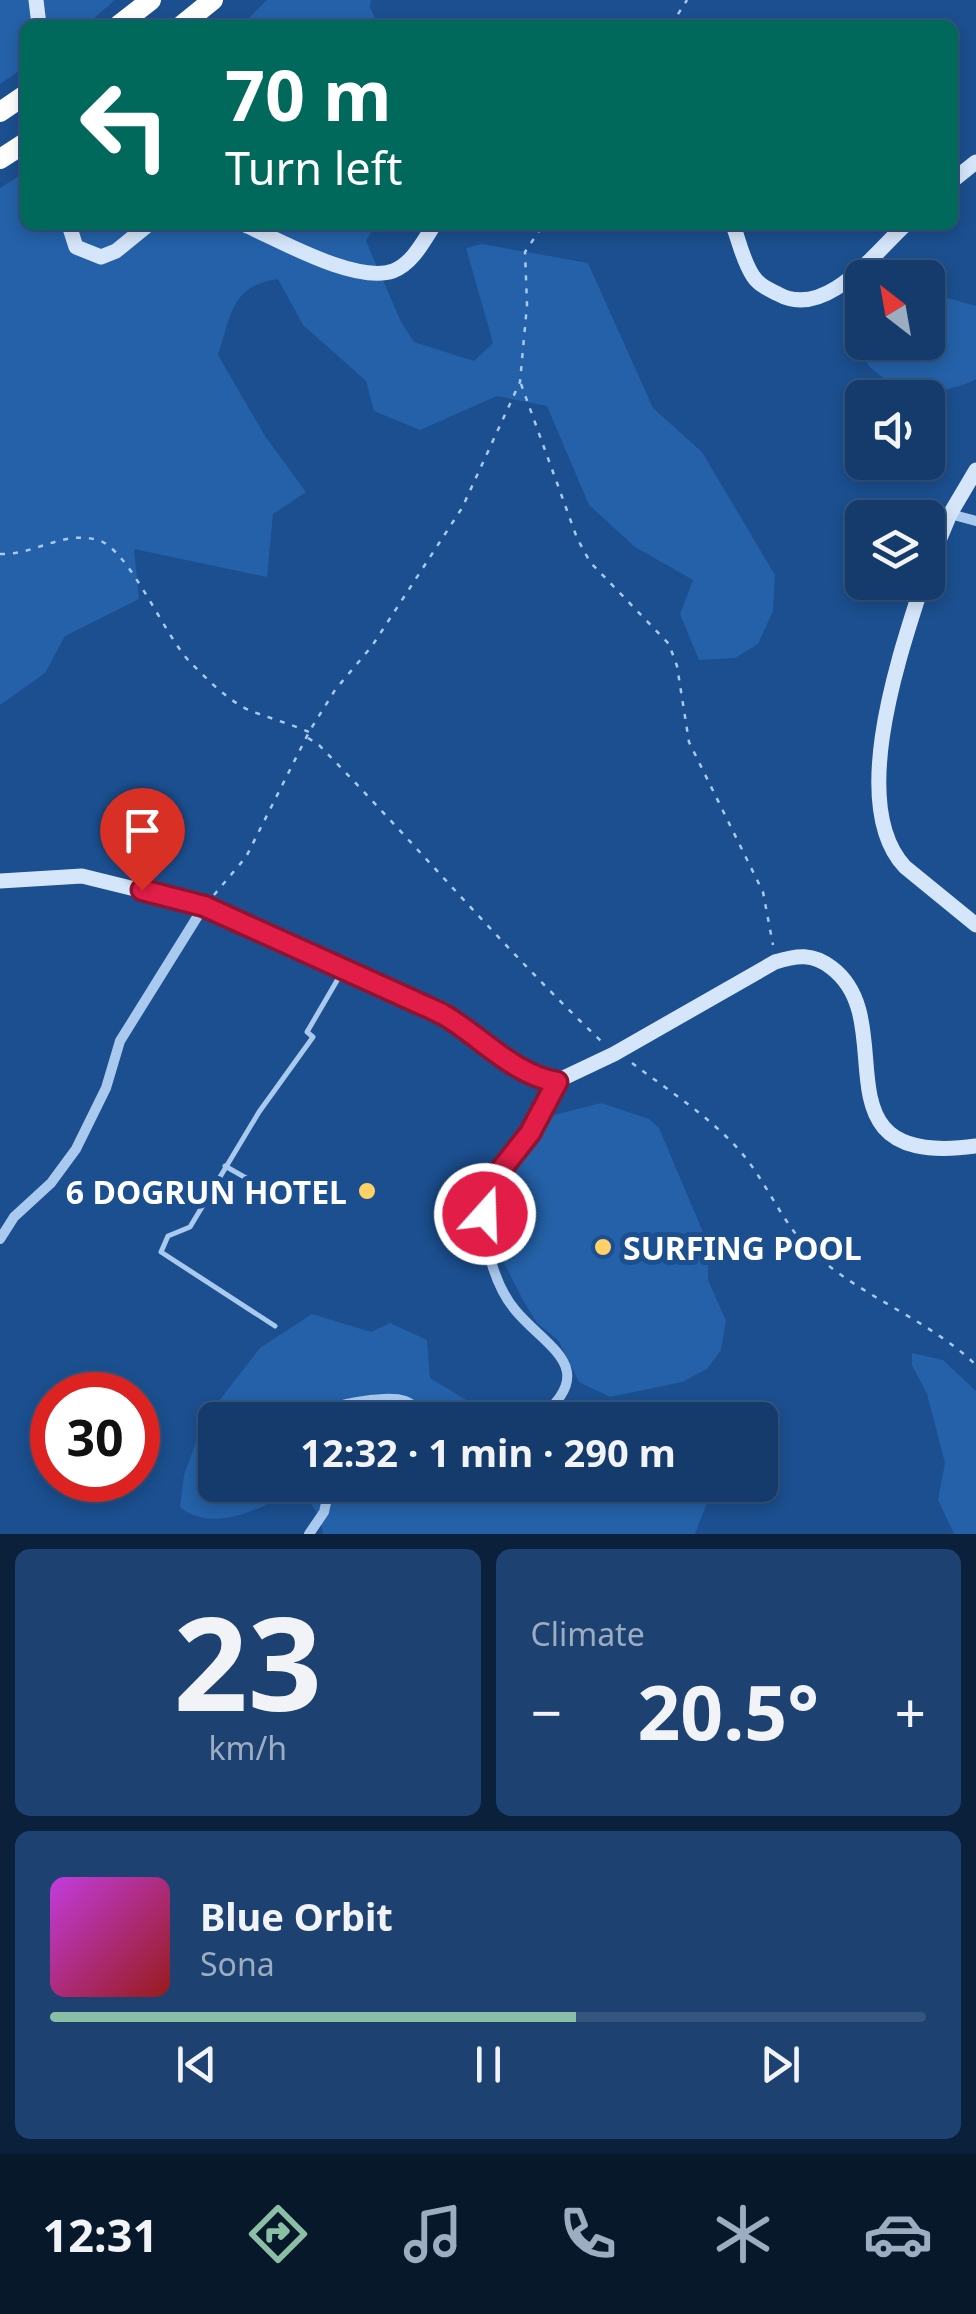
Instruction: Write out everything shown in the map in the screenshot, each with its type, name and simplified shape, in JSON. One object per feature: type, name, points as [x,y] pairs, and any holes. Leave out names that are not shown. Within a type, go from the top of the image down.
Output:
[{"type":"highway","points":[[125,20],[151,0]]},
{"type":"highway","points":[[188,20],[212,0]]},
{"type":"street","points":[[71,230],[76,247],[100,257],[142,230]]},
{"type":"street","points":[[257,230],[338,265],[377,274],[407,263],[430,230]]},
{"type":"street","points":[[735,230],[755,279],[784,298],[799,300],[819,298],[838,288],[900,230]]},
{"type":"street","points":[[945,526],[976,470]]},
{"type":"street","points":[[950,514],[976,522]]},
{"type":"street","points":[[917,600],[892,683],[880,776],[883,828],[895,856],[905,867],[976,924]]},
{"type":"street","points":[[0,881],[82,876],[204,906],[444,1015],[512,1062],[557,1082]]},
{"type":"street","points":[[0,1238],[14,1216],[51,1183],[76,1149],[106,1088],[120,1042],[204,906]]},
{"type":"street","points":[[556,1402],[563,1390],[564,1360],[555,1346],[514,1310],[502,1290],[487,1240],[485,1214],[496,1176],[530,1133],[557,1082],[775,962],[805,955],[817,958],[844,980],[860,1019],[869,1099],[882,1124],[911,1144],[976,1146]]},
{"type":"street","points":[[369,1402],[404,1402]]},
{"type":"street","points":[[309,1534],[328,1502]]},
{"type":"lane","points":[[275,1326],[162,1252],[168,1236],[190,1227],[225,1166],[314,1037],[307,1032],[344,970]]},
{"type":"lane","points":[[225,1166],[262,1187]]},
{"type":"path","points":[[204,906],[246,858],[309,732],[335,690],[372,646],[462,508],[520,382],[527,305],[525,252],[540,230]]},
{"type":"path","points":[[520,382],[590,562],[668,644],[677,666],[689,742],[763,892],[775,962]]},
{"type":"path","points":[[0,554],[34,550],[60,539],[82,536],[104,541],[119,553],[175,645],[192,664],[234,701],[309,732]]},
{"type":"path","points":[[307,738],[318,744],[384,812],[558,1000],[616,1052],[709,1120],[741,1152],[793,1231],[812,1251],[846,1280],[945,1341],[976,1366]]},
{"type":"shaded area","points":[[0,0],[115,0],[92,20],[20,20],[20,70],[0,84]]},
{"type":"shaded area","points":[[267,0],[371,0],[376,20],[247,20]]},
{"type":"shaded area","points":[[20,175],[20,230],[372,230],[366,241],[401,322],[414,342],[474,361],[493,343],[466,248],[482,244],[588,263],[653,408],[702,452],[775,575],[773,611],[758,644],[735,658],[699,660],[680,614],[693,580],[635,547],[589,505],[547,406],[497,396],[420,430],[374,411],[366,381],[303,325],[278,279],[262,282],[242,295],[230,315],[218,355],[265,436],[306,492],[273,514],[267,577],[134,549],[139,599],[65,636],[45,673],[0,705],[0,188]]},
{"type":"shaded area","points":[[945,297],[976,306],[976,379],[945,389],[945,380],[889,380],[866,361],[945,360]]},
{"type":"shaded area","name":"SURFING POOL","points":[[601,1103],[649,1119],[659,1128],[708,1244],[708,1280],[726,1321],[721,1350],[707,1369],[682,1382],[610,1397],[579,1382],[558,1340],[537,1323],[498,1251],[494,1216],[505,1185],[546,1117]]},
{"type":"shaded area","points":[[312,1314],[371,1332],[390,1323],[427,1340],[430,1378],[469,1402],[218,1402],[260,1348]]},
{"type":"shaded area","points":[[912,1353],[943,1360],[976,1391],[976,1534],[954,1534],[938,1500],[945,1463],[927,1394],[912,1365]]},
{"type":"shaded area","points":[[198,1436],[198,1502],[271,1502],[237,1516],[193,1515],[180,1507],[184,1475]]},
{"type":"shaded area","points":[[309,1502],[707,1502],[695,1534],[323,1534]]},
{"type":"place","name":"6 DOGRUN HOTEL","points":[[367,1191]]},
{"type":"place","name":"SURFING POOL","points":[[603,1247]]},
{"type":"route","points":[[142,890],[204,906],[414,1001],[444,1015],[512,1062],[557,1082],[530,1133],[496,1176],[485,1214]]}]
